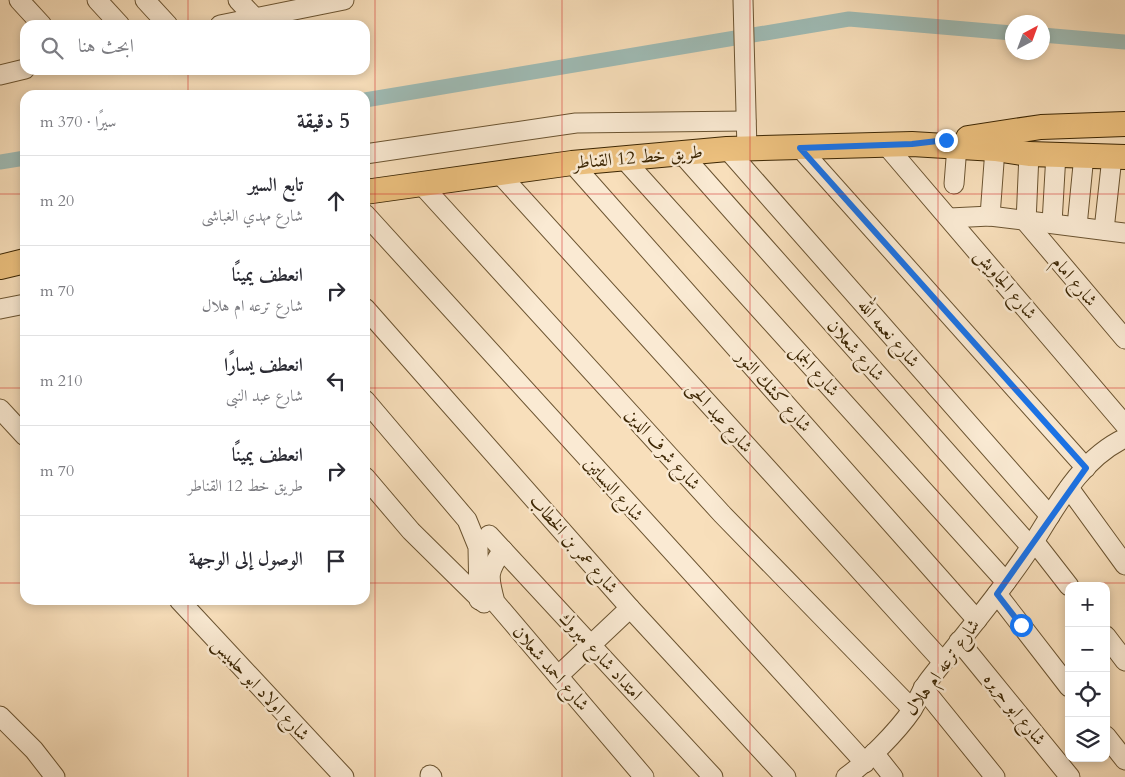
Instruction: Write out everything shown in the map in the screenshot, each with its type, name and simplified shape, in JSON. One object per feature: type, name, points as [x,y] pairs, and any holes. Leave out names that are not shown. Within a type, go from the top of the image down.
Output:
[{"type":"main road","name":"طريق خط 12 القناطر","points":[[978,145],[1041,127],[1125,124]]},
{"type":"main road","points":[[978,145],[1125,133]]},
{"type":"main road","name":"طريق خط 12 القناطر","points":[[370,191],[572,163],[737,149],[912,144],[978,145],[1029,154],[1084,155],[1121,153]]},
{"type":"main road","points":[[978,145],[1038,144],[1121,153]]},
{"type":"main road","points":[[0,267],[20,262]]},
{"type":"street","points":[[19,0],[37,20]]},
{"type":"street","points":[[98,0],[116,20]]},
{"type":"street","points":[[145,0],[163,20]]},
{"type":"street","points":[[238,0],[254,18]]},
{"type":"street","points":[[244,20],[344,0]]},
{"type":"street","points":[[737,149],[746,121],[743,0]]},
{"type":"street","points":[[0,75],[20,70]]},
{"type":"street","points":[[370,153],[576,123],[746,121]]},
{"type":"street","name":"شارع الجاويش","points":[[885,144],[1125,425]]},
{"type":"street","points":[[954,184],[978,145]]},
{"type":"street","points":[[978,145],[990,216]]},
{"type":"street","points":[[800,148],[1086,468]]},
{"type":"street","name":"شارع نعمه الله","points":[[737,149],[1050,516]]},
{"type":"street","name":"شارع شعلان","points":[[681,153],[1066,582]]},
{"type":"street","points":[[1104,230],[1121,153]]},
{"type":"street","points":[[1026,222],[1029,154]]},
{"type":"street","points":[[1052,224],[1056,154]]},
{"type":"street","points":[[1077,226],[1084,155]]},
{"type":"street","name":"شارع الجمل","points":[[624,158],[1002,588],[1065,681]]},
{"type":"street","name":"شارع كشك النور","points":[[572,163],[977,620]]},
{"type":"street","name":"شارع عبد الحى","points":[[498,172],[943,662]]},
{"type":"street","name":"شارع شرف الدين","points":[[420,183],[722,514],[912,709]]},
{"type":"street","points":[[950,218],[990,216],[1026,222],[1104,230],[1125,238]]},
{"type":"street","name":"شارع البساتين","points":[[370,219],[869,758],[893,777]]},
{"type":"street","name":"شارع امام","points":[[1026,222],[1125,339]]},
{"type":"street","points":[[0,309],[20,305]]},
{"type":"street","name":"شارع عمر بن الخطاب","points":[[370,314],[630,608],[786,777]]},
{"type":"street","points":[[370,406],[467,520],[478,547],[479,600]]},
{"type":"street","points":[[0,409],[20,431]]},
{"type":"street","name":"شارع ترعه ام هلال","points":[[846,777],[869,758],[912,709],[922,688],[1002,588],[1069,488],[1100,451],[1122,445]]},
{"type":"street","points":[[370,482],[411,531],[479,600],[512,624]]},
{"type":"street","points":[[1069,488],[1125,565]]},
{"type":"street","name":"امتداد شارع مبروك","points":[[489,535],[713,777]]},
{"type":"street","name":"شارع احمد شعلان","points":[[503,550],[490,569],[489,582],[495,602],[644,777]]},
{"type":"street","name":"شارع اولاد ابو حلميس","points":[[184,605],[344,777]]},
{"type":"street","points":[[558,676],[630,608]]},
{"type":"street","name":"شارع ابو حريره","points":[[959,641],[1070,777]]},
{"type":"street","points":[[1110,641],[1125,661]]},
{"type":"street","points":[[922,688],[995,777]]},
{"type":"street","points":[[0,716],[34,750],[54,777]]},
{"type":"street","points":[[1110,741],[1125,760]]},
{"type":"waterway","points":[[370,99],[849,19],[1005,32]]},
{"type":"waterway","points":[[1050,36],[1125,42]]},
{"type":"waterway","points":[[0,162],[20,159]]},
{"type":"route","points":[[946,140],[912,144],[800,148],[1086,468],[1069,488],[997,594],[1021,625]]}]
